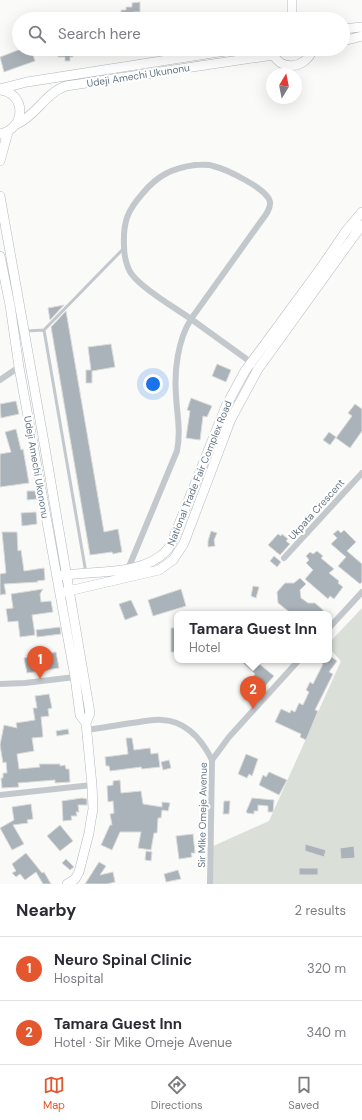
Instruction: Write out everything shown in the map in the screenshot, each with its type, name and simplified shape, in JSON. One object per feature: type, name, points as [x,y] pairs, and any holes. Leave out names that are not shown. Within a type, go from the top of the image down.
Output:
[{"type":"main road","points":[[292,0],[292,12]]},
{"type":"main road","points":[[350,28],[362,27]]},
{"type":"main road","points":[[350,39],[362,36]]},
{"type":"main road","name":"Udeji Amechi Ukunonu","points":[[0,89],[27,82],[193,56]]},
{"type":"main road","name":"Udeji Amechi Ukunonu","points":[[4,133],[30,116],[47,96],[66,86],[248,56]]},
{"type":"main road","points":[[274,56],[282,64],[289,66],[302,63],[307,60],[309,56]]},
{"type":"main road","points":[[0,89],[10,93],[19,104],[20,117],[17,124]]},
{"type":"main road","points":[[0,161],[4,133]]},
{"type":"main road","name":"Udeji Amechi Ukononu","points":[[0,196],[14,305],[18,367],[61,575],[80,715],[86,726]]},
{"type":"main road","name":"National Trade Fair Complex Road","points":[[61,575],[128,569],[155,560],[168,550],[226,406],[245,371],[346,231],[362,212]]},
{"type":"main road","name":"National Trade Fair Complex Road","points":[[64,593],[158,570],[173,560],[184,542],[231,419],[258,369],[362,225]]},
{"type":"main road","name":"Udeji Amechi Ukononu","points":[[0,256],[14,305],[24,331],[45,448],[61,575]]},
{"type":"main road","points":[[64,593],[90,712],[86,726],[93,810],[80,870],[73,882]]},
{"type":"street","points":[[350,27],[362,22]]},
{"type":"street","points":[[128,569],[177,451],[180,426],[176,395],[176,372],[182,337],[191,319],[269,210],[270,202],[266,195],[250,183],[223,169],[211,165],[184,166],[168,172],[158,177],[150,184],[129,211],[124,231],[126,262],[133,277],[146,288],[191,319],[252,363]]},
{"type":"street","points":[[0,380],[18,367]]},
{"type":"street","name":"Ukpata Crescent","points":[[284,558],[362,473]]},
{"type":"street","points":[[332,625],[362,592]]},
{"type":"street","name":"Sir Mike Omeje Avenue","points":[[210,884],[212,760],[229,737],[297,663]]},
{"type":"street","points":[[0,684],[25,683],[75,677]]},
{"type":"street","points":[[86,726],[170,720],[182,725],[199,739],[206,748],[212,760]]},
{"type":"street","points":[[0,795],[92,785]]},
{"type":"lane","points":[[24,331],[44,330],[124,248]]},
{"type":"lane","points":[[44,330],[86,573]]},
{"type":"shaded area","points":[[362,608],[362,884],[211,884],[211,847],[269,821],[341,661],[332,651],[332,640]]},
{"type":"building","points":[[140,2],[140,12],[121,12],[121,10],[126,10],[126,7],[132,7],[132,3]]},
{"type":"building","points":[[12,52],[12,56],[33,56],[35,61],[4,72],[0,57]]},
{"type":"building","points":[[73,56],[70,57],[70,61],[65,61],[65,57],[58,57]]},
{"type":"building","points":[[64,305],[50,320],[48,308]]},
{"type":"building","points":[[66,311],[104,532],[118,529],[122,552],[113,554],[112,552],[90,555],[51,327]]},
{"type":"building","points":[[111,344],[115,367],[92,371],[92,383],[86,383],[86,370],[91,370],[88,347]]},
{"type":"building","points":[[217,364],[231,370],[226,382],[212,376]]},
{"type":"building","points":[[191,398],[212,406],[207,417],[203,416],[200,440],[186,438],[190,411],[187,410]]},
{"type":"building","points":[[16,401],[19,414],[1,418],[0,404]]},
{"type":"building","points":[[355,404],[362,409],[362,431],[350,448],[336,438],[352,416],[348,413]]},
{"type":"building","points":[[16,429],[21,450],[23,449],[29,483],[0,487],[0,454],[11,452],[5,432]]},
{"type":"building","points":[[329,432],[336,437],[330,445],[323,440]]},
{"type":"building","points":[[27,491],[35,491],[37,499],[27,500]]},
{"type":"building","points":[[36,512],[37,524],[22,526],[21,513]]},
{"type":"building","points":[[338,530],[341,533],[344,530],[356,542],[347,551],[362,564],[362,582],[360,584],[338,566],[346,557],[331,544],[337,538],[333,534]]},
{"type":"building","points":[[211,531],[217,533],[214,540],[215,546],[208,547],[208,541]]},
{"type":"building","points":[[2,532],[17,532],[18,551],[21,550],[24,571],[44,568],[45,580],[37,581],[38,582],[4,584],[6,594],[0,595],[0,574],[6,573]]},
{"type":"building","points":[[278,534],[281,536],[282,534],[288,539],[286,541],[290,544],[280,555],[268,545]]},
{"type":"building","points":[[317,551],[323,556],[321,558],[334,569],[329,573],[339,581],[338,583],[343,587],[334,599],[330,596],[328,599],[305,579],[313,570],[306,563],[309,560],[306,556],[310,552],[313,554]]},
{"type":"building","points":[[274,556],[281,562],[277,567],[270,561]]},
{"type":"building","points":[[300,578],[306,584],[300,590],[301,598],[308,603],[315,603],[323,611],[288,611],[278,603],[277,592],[285,583],[294,583]]},
{"type":"building","points":[[253,586],[259,587],[256,598],[251,596]]},
{"type":"building","points":[[43,589],[40,594],[41,602],[51,601],[53,612],[32,615],[35,635],[20,637],[18,621],[8,622],[6,609],[13,608],[11,594]]},
{"type":"building","points":[[181,589],[186,606],[153,616],[148,600]]},
{"type":"building","points":[[131,600],[138,615],[125,620],[119,604]]},
{"type":"building","points":[[60,627],[61,634],[37,637],[36,630]]},
{"type":"building","points":[[171,628],[174,628],[174,652],[171,652]]},
{"type":"building","points":[[56,652],[59,668],[27,673],[24,658]]},
{"type":"building","points":[[332,657],[337,661],[329,672],[333,674],[315,710],[318,711],[306,740],[300,737],[301,734],[275,722],[281,709],[290,713],[291,710],[295,712],[299,703],[303,705],[309,692],[306,690],[310,682],[313,684],[323,664],[322,663],[332,663]]},
{"type":"building","points":[[243,663],[258,663],[274,676],[265,686],[253,676],[255,674]]},
{"type":"building","points":[[49,694],[52,708],[48,709],[49,716],[41,717],[43,737],[32,738],[34,751],[17,754],[19,769],[40,767],[39,764],[65,765],[66,769],[69,769],[70,782],[55,783],[55,780],[18,783],[19,787],[2,788],[1,778],[3,778],[3,773],[7,773],[6,762],[3,763],[0,745],[4,725],[17,728],[16,723],[35,720],[33,708],[37,708],[35,696]]},
{"type":"building","points":[[68,729],[69,734],[57,736],[56,731]]},
{"type":"building","points":[[126,738],[132,738],[134,750],[150,748],[151,754],[158,753],[160,767],[142,769],[141,767],[110,771],[109,766],[106,766],[105,757],[128,754]]},
{"type":"building","points":[[246,754],[258,759],[252,776],[249,774],[247,778],[238,774]]},
{"type":"building","points":[[169,760],[171,768],[163,770],[161,762]]},
{"type":"building","points":[[269,772],[287,780],[279,795],[259,785],[263,775],[266,777]]},
{"type":"building","points":[[120,780],[121,793],[141,791],[143,804],[162,807],[162,802],[170,803],[168,811],[162,810],[161,818],[158,818],[157,833],[154,833],[151,850],[138,848],[141,832],[120,832],[112,850],[101,845],[110,825],[112,825],[110,814],[114,813],[113,801],[108,802],[107,786],[113,785],[113,781]]},
{"type":"building","points":[[82,798],[87,799],[87,805],[78,805],[79,812],[76,812],[77,816],[71,816],[72,820],[63,821],[62,801]]},
{"type":"building","points":[[252,798],[274,800],[273,812],[268,812],[268,806],[258,805],[258,811],[254,811],[254,814],[247,813],[246,812]]},
{"type":"building","points":[[224,801],[230,801],[229,814],[223,814]]},
{"type":"building","points":[[31,804],[33,819],[27,820],[28,823],[13,825],[24,844],[12,850],[0,828],[14,820],[12,807]]},
{"type":"building","points":[[60,825],[73,841],[60,851],[47,836]]},
{"type":"building","points":[[193,834],[195,853],[191,853],[192,857],[179,859],[176,836]]},
{"type":"building","points":[[305,844],[326,850],[324,857],[305,851]]},
{"type":"building","points":[[354,846],[355,858],[341,859],[340,848]]},
{"type":"building","points":[[146,851],[152,852],[151,861],[145,860]]},
{"type":"building","points":[[26,853],[42,873],[44,872],[51,884],[43,884],[36,872],[25,880],[20,874],[16,877],[12,873],[16,871],[12,864]]},
{"type":"building","points":[[66,859],[74,867],[70,870],[62,863]]},
{"type":"building","points":[[99,862],[106,866],[100,875],[113,872],[115,882],[107,884],[85,884]]},
{"type":"building","points":[[299,868],[318,868],[318,875],[299,875]]},
{"type":"building","points":[[178,870],[181,879],[166,882],[164,874]]},
{"type":"place","name":"Neuro Spinal Clinic","points":[[40,679]]},
{"type":"place","name":"Tamara Guest Inn","points":[[253,709]]}]
